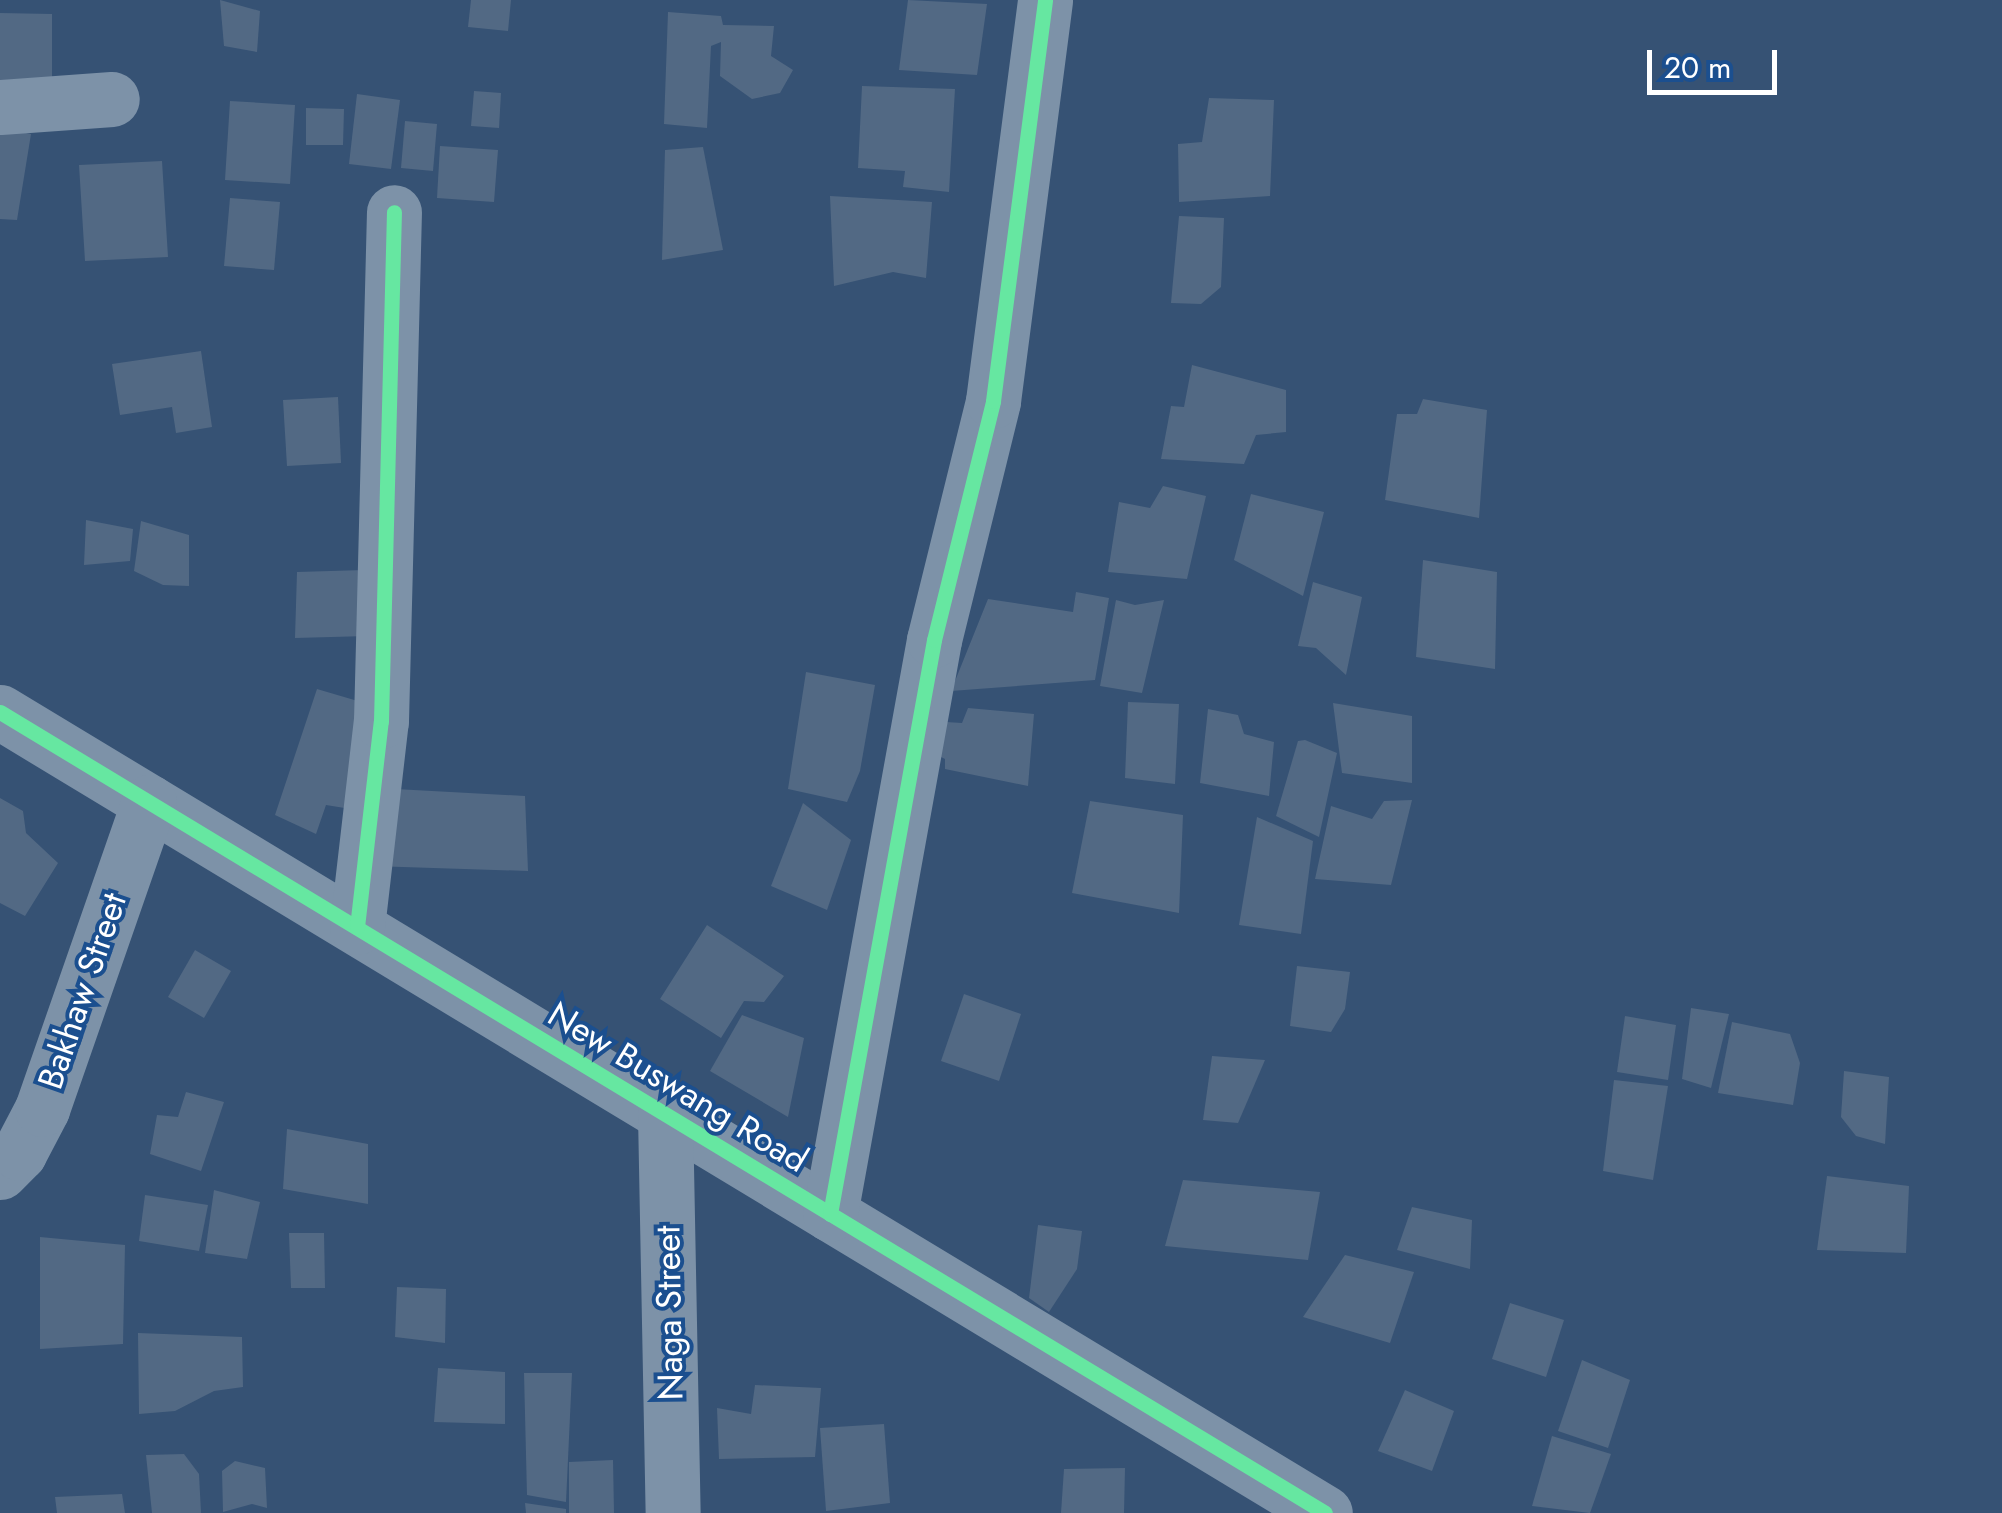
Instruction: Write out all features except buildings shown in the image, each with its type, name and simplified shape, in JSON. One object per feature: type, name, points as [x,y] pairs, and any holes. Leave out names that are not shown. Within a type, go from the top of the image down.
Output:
[{"type":"street","points":[[830,1214],[934,640],[993,401],[1045,0]]},
{"type":"street","points":[[0,107],[112,98]]},
{"type":"street","points":[[357,928],[381,721],[394,212]]},
{"type":"street","name":"New Buswang Road","points":[[0,712],[1325,1513]]},
{"type":"street","name":"Bakhaw Street","points":[[0,1172],[18,1153],[42,1108],[149,802]]},
{"type":"street","name":"Naga Street","points":[[665,1114],[673,1513]]},
{"type":"cycle path","points":[[830,1214],[934,640],[993,401],[1045,0]]},
{"type":"cycle path","points":[[357,927],[381,721],[394,212]]},
{"type":"cycle path","points":[[0,712],[1325,1513]]}]
